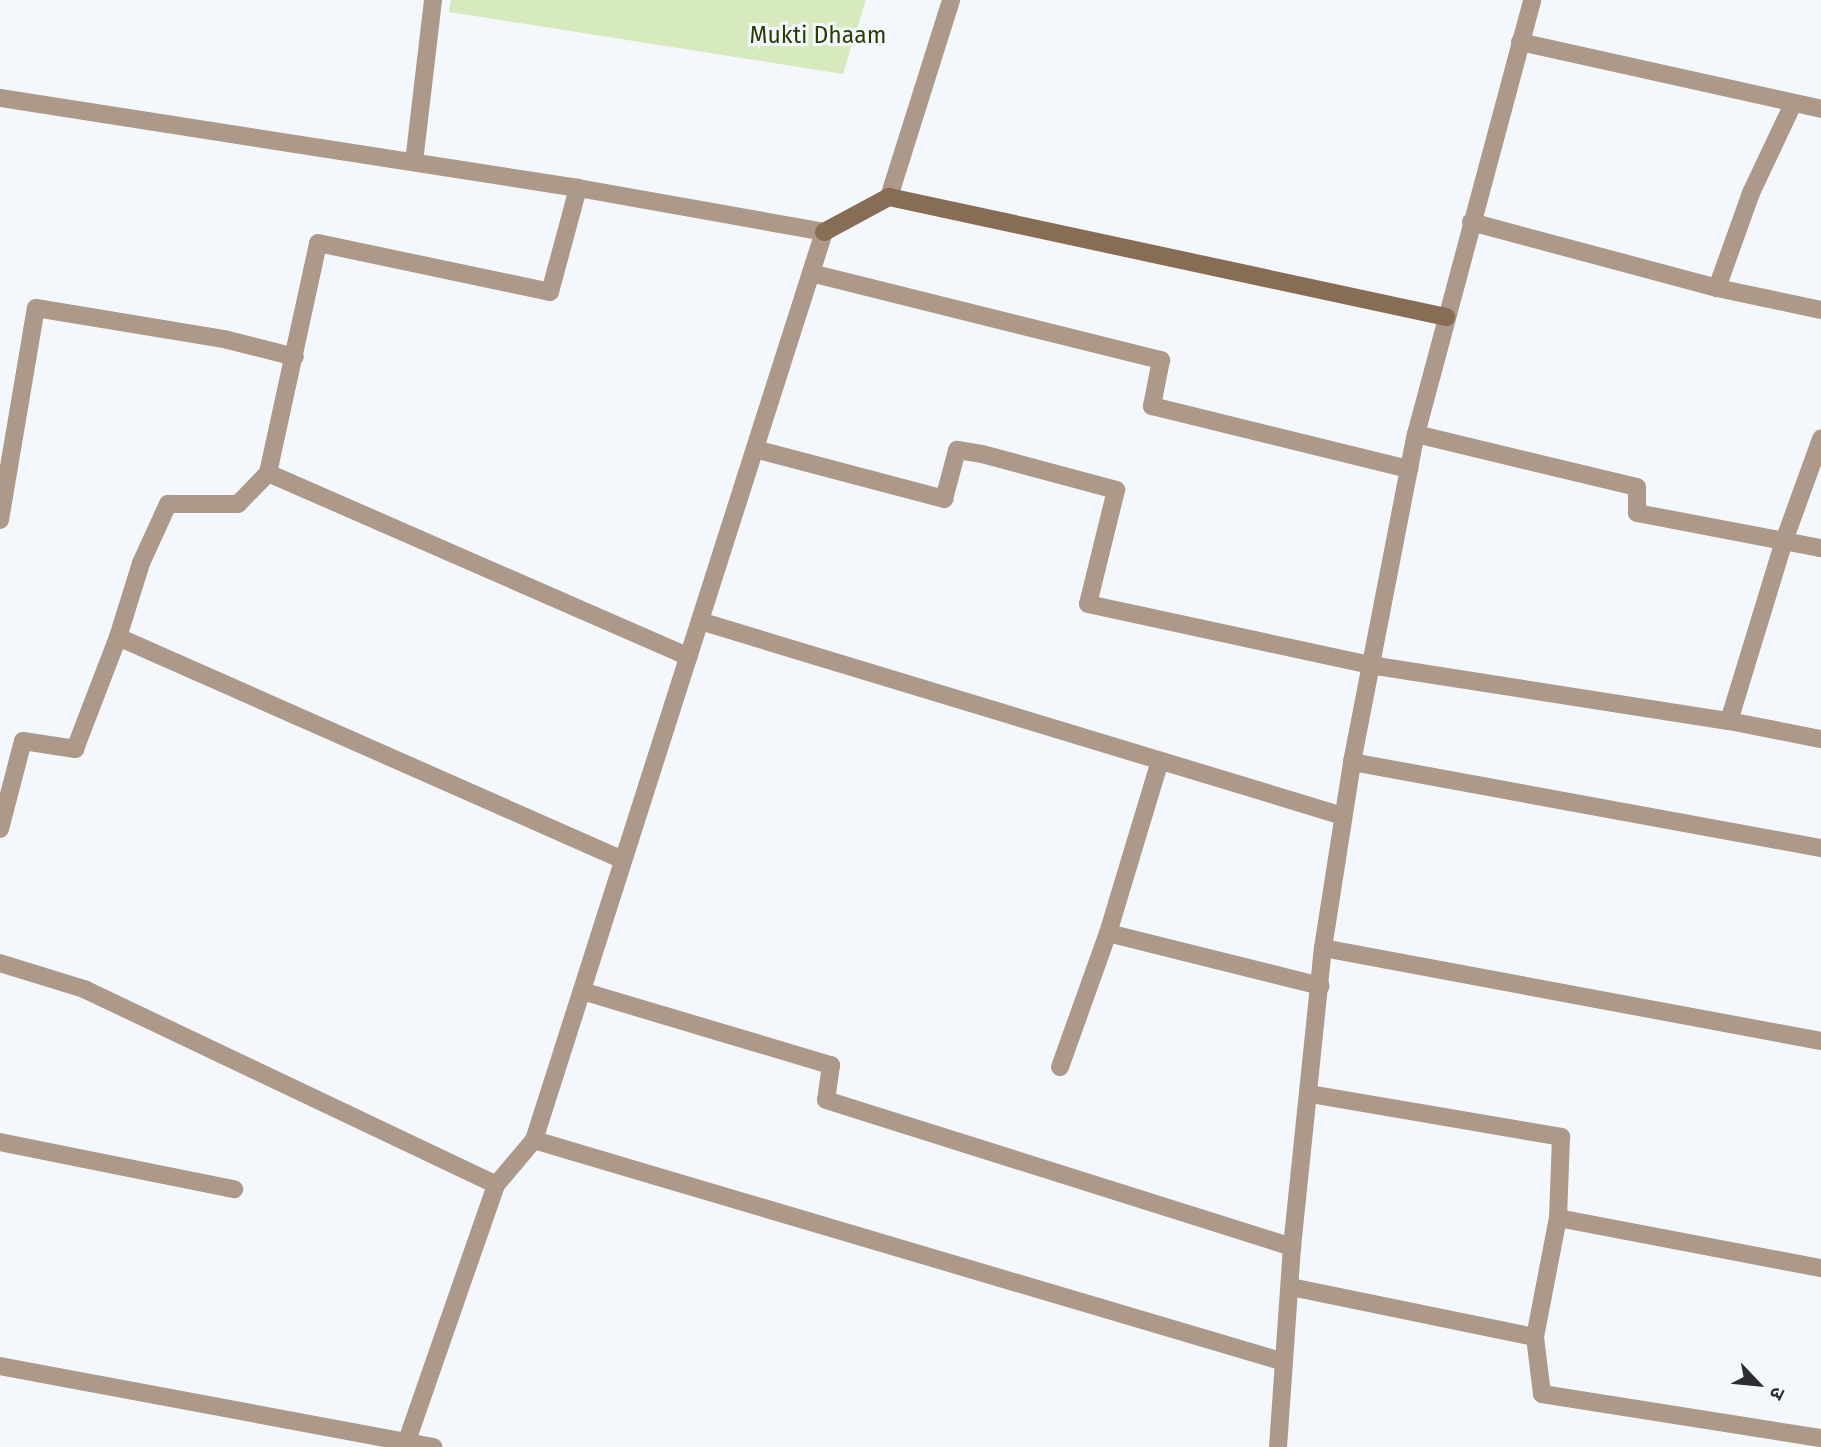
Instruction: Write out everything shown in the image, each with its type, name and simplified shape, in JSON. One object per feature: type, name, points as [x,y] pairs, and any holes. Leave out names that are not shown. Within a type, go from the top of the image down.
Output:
[{"type":"street","points":[[414,162],[433,0]]},
{"type":"street","points":[[889,197],[951,0]]},
{"type":"street","points":[[1278,1447],[1292,1247],[1310,1094],[1323,948],[1352,762],[1416,434],[1532,0]]},
{"type":"street","points":[[1520,42],[1821,109]]},
{"type":"street","points":[[0,98],[578,188],[824,232],[889,197],[1446,317]]},
{"type":"street","points":[[1717,288],[1751,193],[1793,104]]},
{"type":"street","points":[[0,829],[23,741],[75,749],[118,637],[141,563],[168,504],[238,504],[268,473],[318,243],[550,292],[578,188]]},
{"type":"street","points":[[1471,222],[1717,288],[1821,310]]},
{"type":"street","points":[[407,1440],[496,1185],[534,1140],[824,232]]},
{"type":"street","points":[[811,273],[1161,360],[1152,406],[1409,469]]},
{"type":"street","points":[[0,520],[36,307],[223,339],[295,356]]},
{"type":"street","points":[[1416,434],[1637,487],[1637,513],[1821,548]]},
{"type":"street","points":[[1729,721],[1784,541],[1821,439]]},
{"type":"street","points":[[755,449],[944,499],[957,450],[982,454],[1116,490],[1088,604],[1370,665],[1729,721],[1821,739]]},
{"type":"street","points":[[268,473],[689,657]]},
{"type":"street","points":[[700,621],[1343,816]]},
{"type":"street","points":[[118,637],[623,860]]},
{"type":"street","points":[[1060,1067],[1108,933],[1160,761]]},
{"type":"street","points":[[1352,762],[1821,848]]},
{"type":"street","points":[[1108,933],[1321,986]]},
{"type":"street","points":[[1323,948],[1821,1041]]},
{"type":"street","points":[[0,963],[84,989],[496,1185]]},
{"type":"street","points":[[582,991],[831,1065],[826,1100],[1292,1247]]},
{"type":"street","points":[[1310,1094],[1561,1137],[1558,1218],[1535,1337],[1542,1394],[1821,1438]]},
{"type":"street","points":[[534,1140],[1284,1362]]},
{"type":"street","points":[[0,1142],[234,1189]]},
{"type":"street","points":[[1558,1218],[1821,1268]]},
{"type":"street","points":[[1291,1287],[1535,1337]]},
{"type":"street","points":[[0,1366],[438,1446]]},
{"type":"green space","name":"Mukti Dhaam","points":[[451,0],[866,0],[843,74],[449,12]]}]
